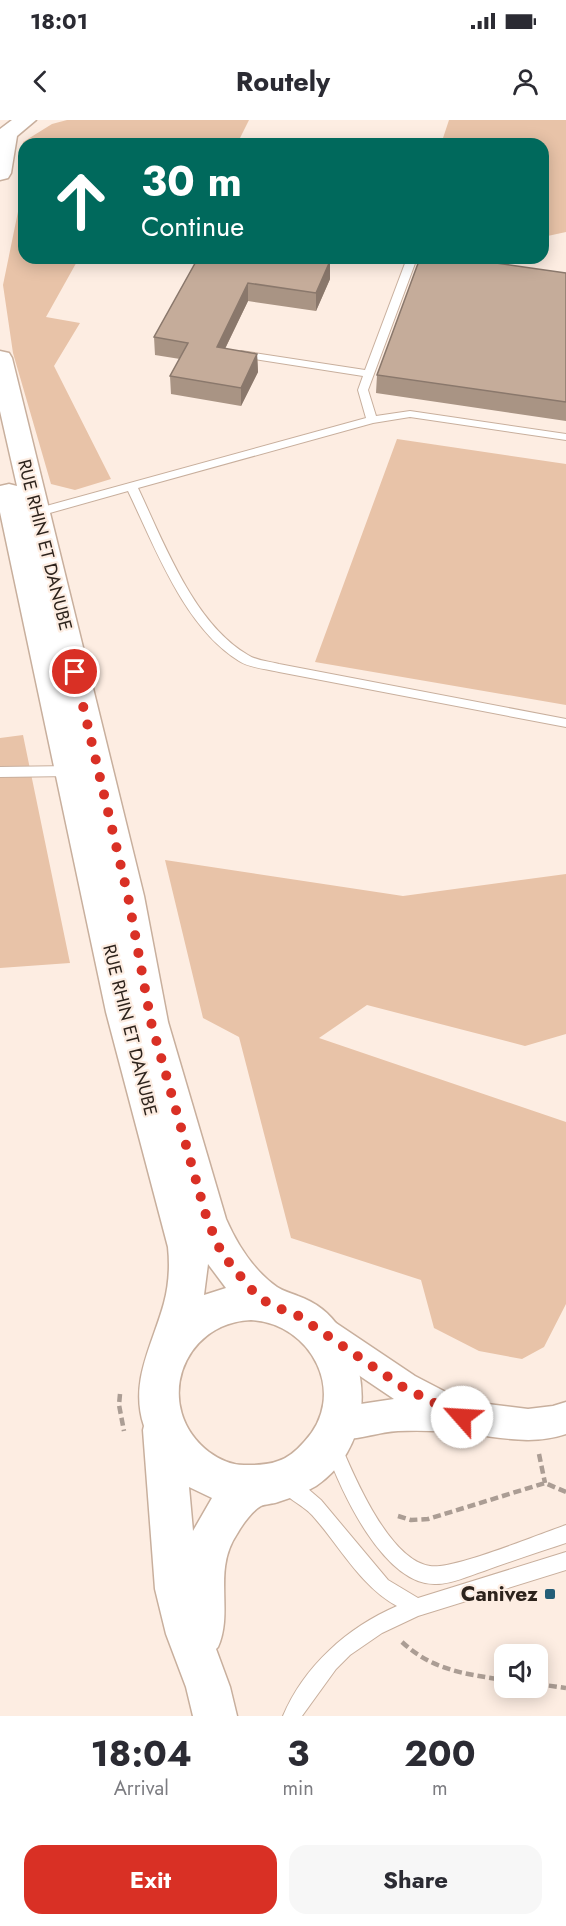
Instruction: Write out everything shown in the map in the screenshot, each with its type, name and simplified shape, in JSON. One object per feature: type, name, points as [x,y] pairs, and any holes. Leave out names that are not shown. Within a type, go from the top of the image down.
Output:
[{"type":"main road","points":[[0,173],[7,134],[25,120]]},
{"type":"main road","name":"RUE RHIN ET DANUBE","points":[[0,358],[71,771],[123,1012],[189,1260],[187,1292],[165,1359]]},
{"type":"main road","name":"RUE RHIN ET DANUBE","points":[[0,452],[26,515],[128,896],[151,1022],[207,1219],[222,1254],[252,1290],[271,1306]]},
{"type":"main road","points":[[246,1304],[271,1306],[294,1313],[314,1327],[332,1347],[342,1372],[345,1399],[335,1432],[324,1449],[303,1469],[265,1482],[242,1494],[218,1524],[203,1556],[201,1602],[211,1702],[188,1634],[177,1589],[162,1426],[156,1399],[158,1379],[165,1359],[178,1338],[208,1314],[246,1304]]},
{"type":"main road","points":[[162,1426],[176,1450],[197,1469],[224,1481],[265,1482]]},
{"type":"street","points":[[314,1327],[403,1387],[462,1417]]},
{"type":"street","points":[[335,1432],[362,1418],[397,1413],[462,1417],[534,1426],[566,1418]]},
{"type":"lane","points":[[372,420],[363,390],[410,264]]},
{"type":"lane","points":[[241,354],[369,374]]},
{"type":"lane","points":[[26,515],[372,420],[410,414],[566,437]]},
{"type":"lane","points":[[131,486],[182,588],[214,633],[244,658],[279,668],[566,723]]},
{"type":"lane","points":[[0,772],[71,771]]},
{"type":"lane","points":[[335,1432],[338,1462],[349,1488],[366,1517],[391,1550],[422,1573],[441,1575],[452,1573],[566,1534]]},
{"type":"lane","points":[[265,1482],[294,1489],[316,1506],[381,1585],[398,1598],[417,1607]]},
{"type":"lane","points":[[292,1716],[309,1687],[328,1662],[356,1638],[383,1621],[417,1607],[566,1561]]},
{"type":"path","points":[[393,1514],[411,1520],[428,1519],[545,1483],[566,1492]]},
{"type":"path","points":[[548,1686],[566,1688]]},
{"type":"shaded area","points":[[67,120],[249,120],[240,138],[29,138],[52,124]]},
{"type":"shaded area","points":[[449,120],[566,120],[566,232],[549,236],[549,138],[443,138]]},
{"type":"shaded area","points":[[18,212],[18,264],[76,264],[46,317],[80,323],[54,366],[111,479],[75,490],[51,484],[13,353],[3,285]]},
{"type":"shaded area","points":[[397,439],[566,464],[566,705],[315,662]]},
{"type":"shaded area","points":[[23,735],[70,963],[0,968],[0,738]]},
{"type":"shaded area","points":[[165,860],[403,896],[566,874],[566,1034],[525,1046],[367,1005],[319,1038],[566,1122],[566,1304],[544,1347],[522,1359],[479,1351],[434,1328],[421,1280],[291,1238],[239,1037],[203,1018]]},
{"type":"building","points":[[195,264],[329,264],[316,293],[248,283],[217,347],[257,354],[241,388],[170,376],[188,343],[154,337]]},
{"type":"building","points":[[418,264],[503,264],[566,273],[566,402],[377,375]]},
{"type":"place","name":"Canivez","points":[[550,1594]]},
{"type":"route","points":[[75,672],[128,896],[151,1022],[207,1219],[222,1254],[252,1290],[271,1306],[284,1309],[305,1319],[403,1387],[462,1417]]}]
